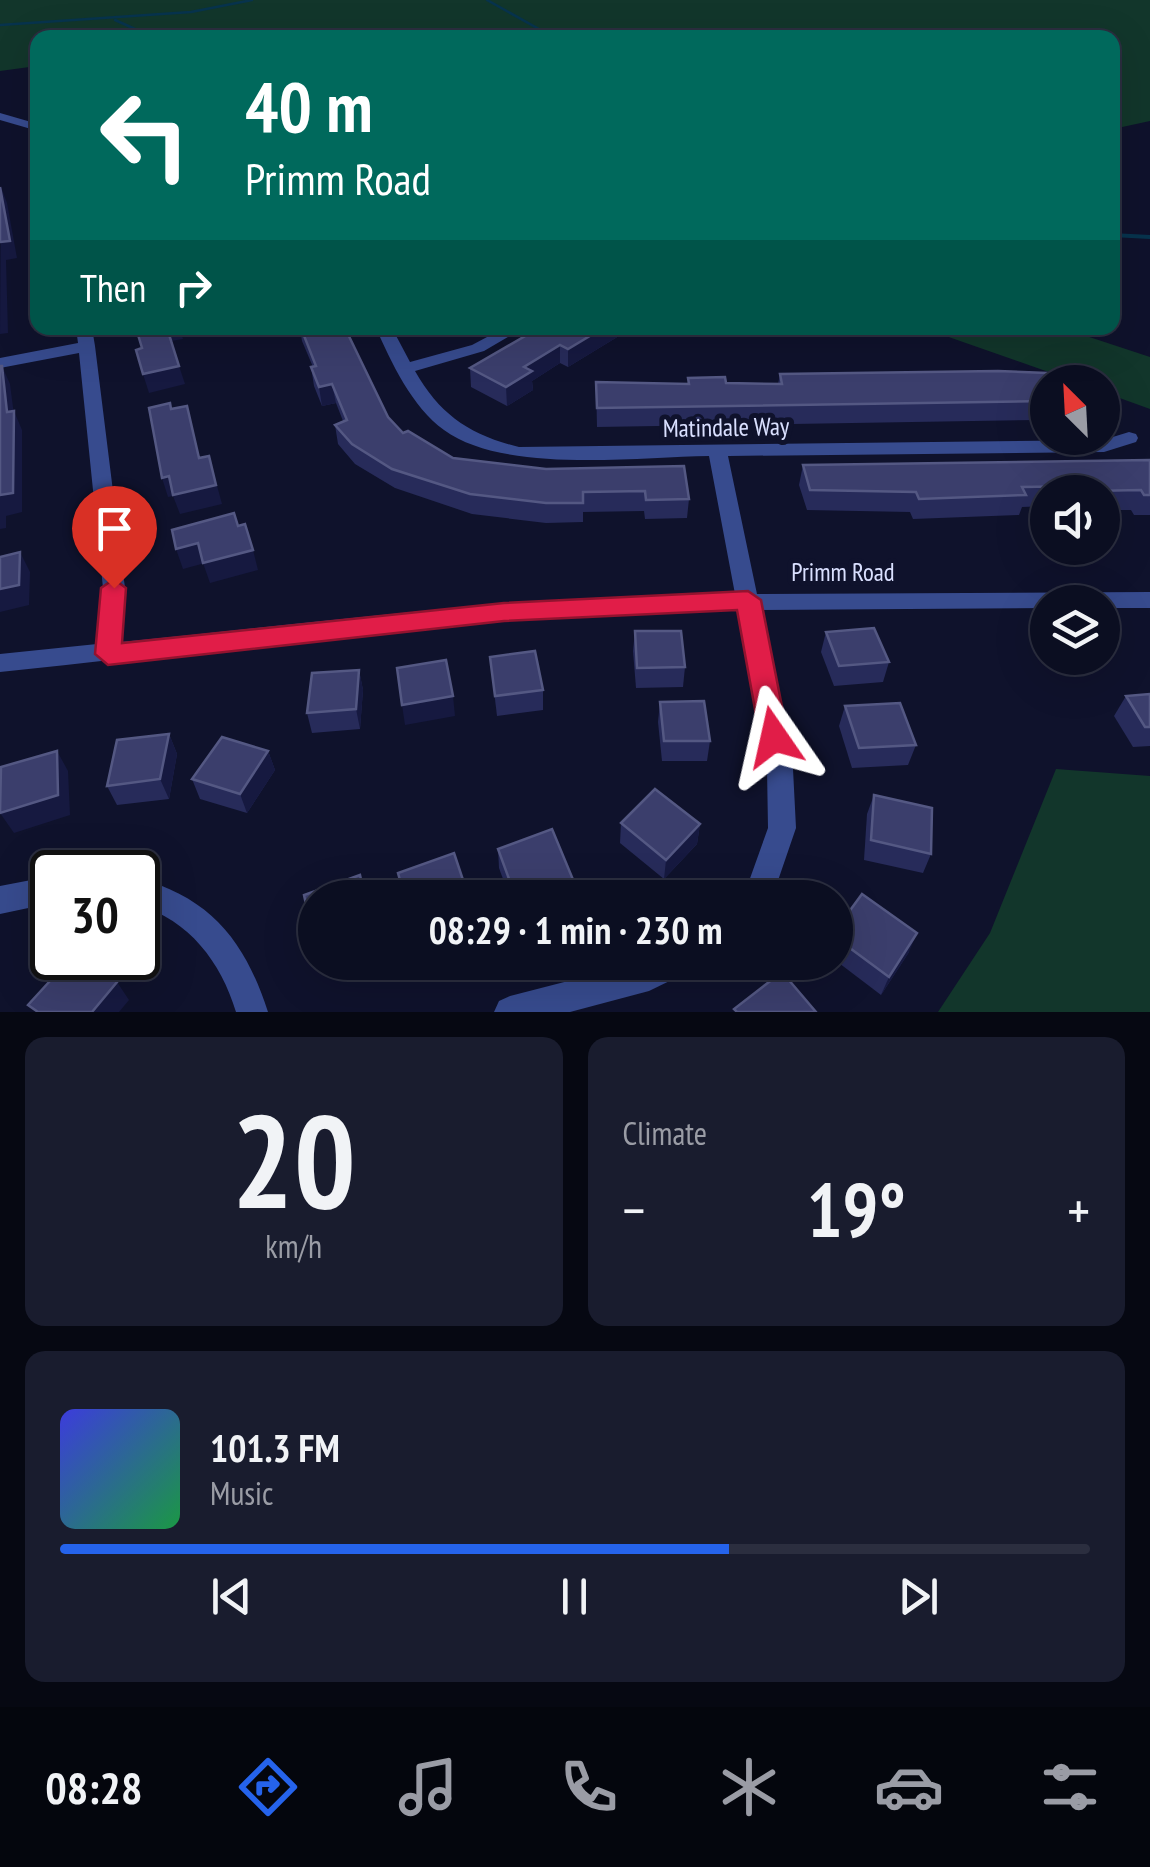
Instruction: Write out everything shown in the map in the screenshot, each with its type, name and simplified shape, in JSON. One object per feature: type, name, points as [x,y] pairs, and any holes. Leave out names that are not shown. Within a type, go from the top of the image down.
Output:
[{"type":"street","points":[[0,116],[30,125]]},
{"type":"street","name":"Matindale Way","points":[[388,335],[440,422],[489,448],[537,454],[1104,446],[1130,438]]},
{"type":"street","points":[[406,368],[478,348],[503,335]]},
{"type":"street","points":[[0,363],[85,337],[114,588],[108,654]]},
{"type":"street","points":[[718,452],[780,768],[782,828],[763,880]]},
{"type":"street","name":"Primm Road","points":[[0,663],[504,612],[748,600],[1150,600]]},
{"type":"street","points":[[0,900],[30,894]]},
{"type":"street","points":[[160,901],[181,910],[236,964],[252,1012]]},
{"type":"street","points":[[510,1012],[634,980]]},
{"type":"green space","points":[[0,0],[1150,0],[1150,121],[1120,127],[1120,30],[30,30],[30,67],[0,71]]},
{"type":"green space","points":[[943,335],[1083,335],[1150,357],[1150,409],[1120,398],[1120,365],[1030,366]]},
{"type":"green space","points":[[1056,769],[1150,776],[1150,1012],[938,1012],[990,933]]},
{"type":"building","points":[[0,187],[10,241],[0,242]]},
{"type":"building","points":[[138,335],[169,335],[179,366],[143,374],[136,350],[142,348]]},
{"type":"building","points":[[304,335],[348,335],[388,417],[403,433],[408,431],[453,458],[546,469],[684,466],[689,499],[646,500],[645,491],[583,492],[583,503],[546,503],[470,494],[392,469],[352,444],[335,425],[347,420],[332,384],[319,387],[311,367],[316,366]]},
{"type":"building","points":[[527,335],[591,335],[568,349],[560,345],[524,367],[532,371],[506,387],[470,368]]},
{"type":"building","points":[[0,366],[7,412],[14,411],[13,493],[0,495]]},
{"type":"building","points":[[1030,372],[1030,401],[597,408],[596,382],[689,384],[688,378],[725,377],[726,383],[782,384],[780,374]]},
{"type":"building","points":[[170,403],[171,409],[187,406],[199,458],[209,456],[216,485],[173,495],[169,476],[162,478],[149,408]]},
{"type":"building","points":[[1150,460],[1150,495],[1141,490],[1120,490],[1120,475],[1030,475],[1030,487],[1022,487],[1026,495],[919,499],[916,492],[810,490],[803,465]]},
{"type":"building","points":[[234,513],[238,526],[245,524],[253,550],[203,563],[198,543],[176,549],[172,530]]},
{"type":"building","points":[[20,552],[19,585],[0,589],[0,557]]},
{"type":"building","points":[[874,628],[889,662],[839,666],[826,632]]},
{"type":"building","points":[[635,631],[681,631],[685,667],[637,668]]},
{"type":"building","points":[[535,651],[543,690],[495,696],[490,657]]},
{"type":"building","points":[[446,660],[453,696],[402,705],[397,668]]},
{"type":"building","points":[[359,670],[356,709],[307,713],[312,673]]},
{"type":"building","points":[[1150,694],[1150,727],[1145,727],[1126,696]]},
{"type":"building","points":[[704,701],[710,741],[664,741],[660,702]]},
{"type":"building","points":[[900,703],[916,745],[859,748],[845,706]]},
{"type":"building","points":[[169,734],[160,779],[107,786],[117,740]]},
{"type":"building","points":[[222,737],[268,751],[240,794],[192,779]]},
{"type":"building","points":[[57,751],[58,795],[0,813],[1,767]]},
{"type":"building","points":[[655,789],[700,824],[666,860],[621,823]]},
{"type":"building","points":[[874,795],[932,808],[931,854],[871,840]]},
{"type":"building","points":[[552,829],[573,880],[509,880],[498,849]]},
{"type":"building","points":[[454,853],[463,880],[400,880],[398,873]]},
{"type":"building","points":[[862,894],[917,933],[889,977],[853,950],[853,906]]},
{"type":"building","points":[[51,980],[117,982],[92,1012],[38,1012],[28,1005]]},
{"type":"building","points":[[772,980],[789,980],[816,1012],[737,1012],[734,1009]]},
{"type":"waterway","points":[[0,25],[191,12],[252,0]]},
{"type":"waterway","points":[[487,0],[541,30]]},
{"type":"waterway","points":[[115,20],[137,30]]},
{"type":"waterway","points":[[1120,235],[1150,237]]},
{"type":"route","points":[[114,588],[114,622],[108,654],[504,612],[748,600],[774,737]]}]
